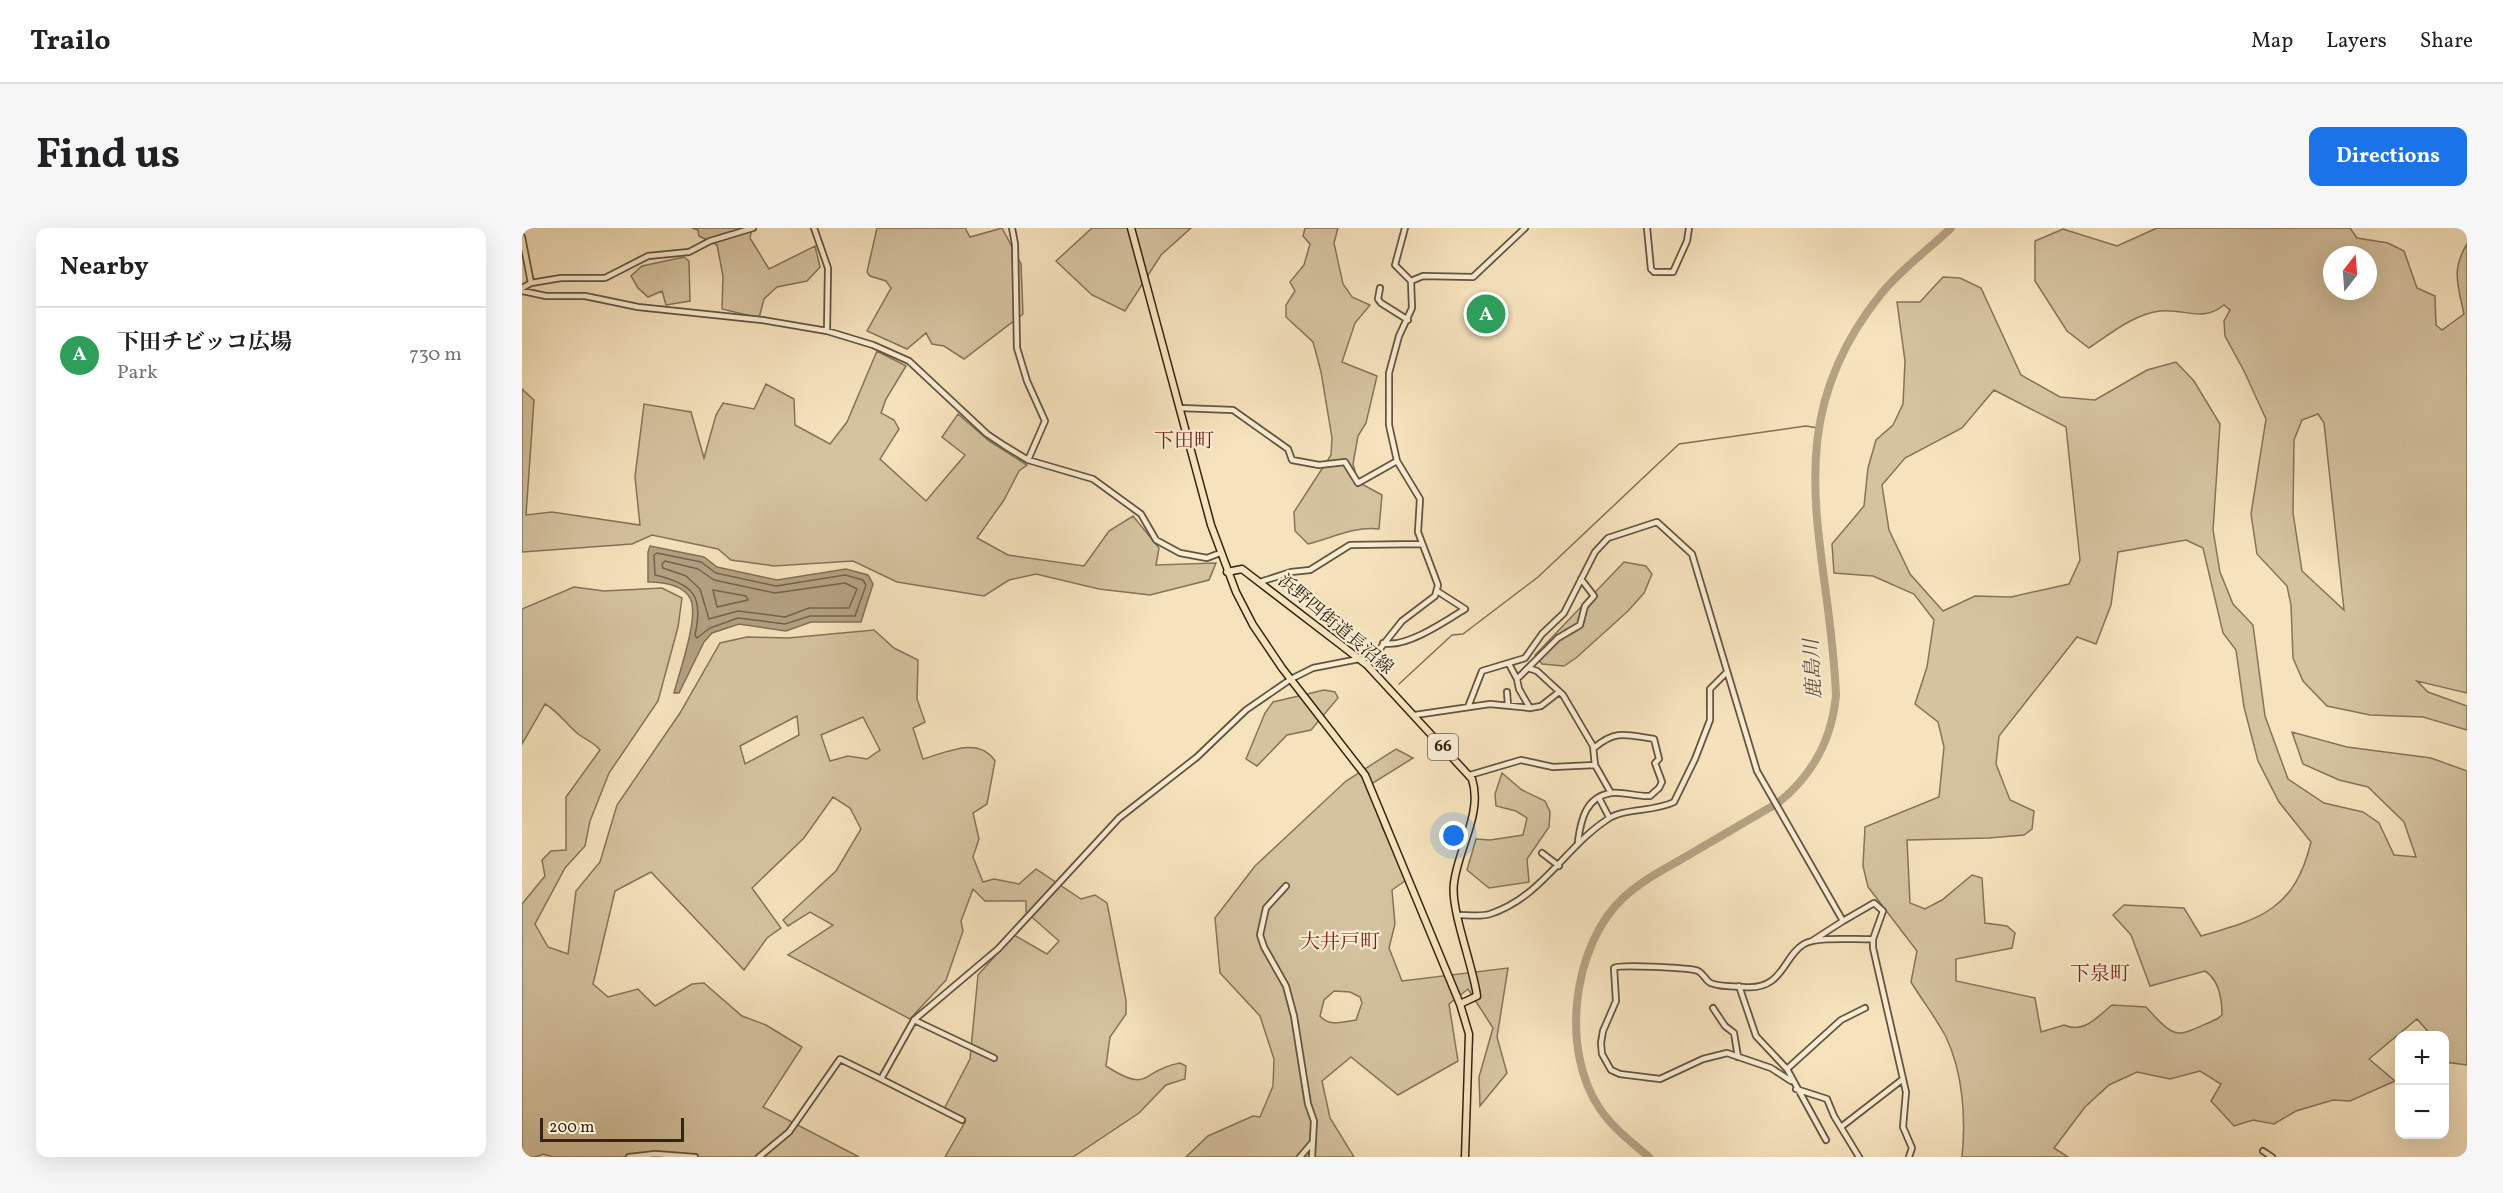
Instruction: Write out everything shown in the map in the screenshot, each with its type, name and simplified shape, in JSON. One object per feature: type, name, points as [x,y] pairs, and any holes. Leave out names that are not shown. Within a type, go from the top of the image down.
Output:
[{"type":"main road","points":[[1131,228],[1227,572],[1253,625],[1282,668],[1365,775],[1461,1004],[1469,1034],[1465,1157]]},
{"type":"main road","name":"浜野四街道長沼線","points":[[1227,572],[1242,569],[1367,665],[1470,775]]},
{"type":"main road","name":"66","points":[[1461,1004],[1477,996],[1453,886],[1471,822],[1474,789],[1470,775]]},
{"type":"street","points":[[522,290],[531,283],[561,278],[605,278],[648,256],[689,252],[711,241],[753,228]]},
{"type":"street","points":[[814,228],[828,268],[827,331]]},
{"type":"street","points":[[1012,228],[1015,244],[1017,348],[1027,381],[1045,421],[1028,460]]},
{"type":"street","points":[[1367,665],[1402,621],[1432,599],[1438,585],[1420,544],[1418,532],[1420,499],[1397,461],[1389,425],[1388,383],[1395,349],[1412,308],[1411,281],[1395,265],[1405,228]]},
{"type":"street","points":[[1411,281],[1423,276],[1473,277],[1525,228]]},
{"type":"street","points":[[1647,228],[1651,269],[1654,272],[1670,273],[1687,241],[1689,228]]},
{"type":"street","points":[[522,237],[531,283]]},
{"type":"street","points":[[1380,288],[1378,299],[1381,303],[1408,320]]},
{"type":"street","points":[[522,290],[546,296],[585,296],[638,307],[740,317],[827,331],[873,345],[909,361],[987,434],[1028,460],[1093,479],[1141,514],[1156,540],[1180,553],[1207,558],[1220,553]]},
{"type":"street","points":[[1180,408],[1233,410],[1288,449],[1292,460],[1319,465],[1345,462],[1358,483],[1397,461]]},
{"type":"street","points":[[1468,707],[1482,671],[1487,667],[1509,664],[1525,658],[1542,634],[1559,619],[1594,552],[1608,538],[1657,522],[1692,554],[1752,760],[1844,921]]},
{"type":"street","points":[[1260,582],[1291,572],[1310,570],[1350,545],[1420,544]]},
{"type":"street","points":[[1517,680],[1558,638],[1580,624],[1585,606],[1594,596],[1581,579]]},
{"type":"street","points":[[1383,643],[1395,644],[1418,636],[1465,609],[1437,591]]},
{"type":"street","points":[[880,1079],[914,1020],[998,949],[1113,824],[1197,757],[1246,710],[1291,679],[1313,668],[1359,659]]},
{"type":"street","points":[[1509,664],[1530,708]]},
{"type":"street","points":[[1528,668],[1537,671],[1559,692],[1594,748],[1595,765],[1611,793]]},
{"type":"street","points":[[1458,915],[1488,915],[1528,894],[1559,866],[1578,841],[1610,817],[1644,812],[1674,802],[1695,759],[1710,720],[1710,690],[1726,673]]},
{"type":"street","points":[[1508,692],[1508,705]]},
{"type":"street","points":[[1415,715],[1490,704],[1530,708],[1541,706],[1559,692]]},
{"type":"street","points":[[1578,841],[1586,807],[1611,793],[1650,796],[1662,782],[1654,763],[1659,759],[1657,743],[1654,739],[1617,734],[1605,738],[1594,748]]},
{"type":"street","points":[[1470,775],[1521,760],[1553,766],[1595,765]]},
{"type":"street","points":[[1599,798],[1610,817]]},
{"type":"street","points":[[1542,853],[1559,866]]},
{"type":"street","points":[[1286,885],[1266,908],[1260,935],[1264,947],[1286,986],[1294,1017],[1308,1104],[1314,1120],[1312,1157]]},
{"type":"street","points":[[1791,1081],[1771,1068],[1726,1053],[1712,1056],[1660,1079],[1620,1074],[1611,1070],[1602,1054],[1601,1043],[1603,1031],[1616,1001],[1613,973],[1616,966],[1644,969],[1667,965],[1696,970],[1709,983],[1753,987],[1769,982],[1783,972],[1791,957],[1800,947],[1874,903],[1883,911],[1873,939],[1906,1096],[1902,1123],[1912,1149],[1909,1157]]},
{"type":"street","points":[[1812,941],[1873,939]]},
{"type":"street","points":[[1739,986],[1756,1036],[1786,1069],[1826,1140]]},
{"type":"street","points":[[1713,1008],[1725,1026],[1734,1033],[1738,1057]]},
{"type":"street","points":[[1786,1069],[1841,1020],[1865,1008]]},
{"type":"street","points":[[914,1020],[994,1058]]},
{"type":"street","points":[[759,1157],[789,1131],[840,1059],[962,1120]]},
{"type":"street","points":[[1841,1127],[1903,1079]]},
{"type":"street","points":[[1796,1089],[1827,1099],[1859,1157]]},
{"type":"street","points":[[1300,1157],[1312,1143]]},
{"type":"street","points":[[2263,1151],[2272,1157]]},
{"type":"street","points":[[629,1157],[655,1154],[695,1157]]},
{"type":"shaded area","points":[[692,228],[752,228],[750,238],[769,269],[815,246],[820,267],[807,281],[777,287],[764,299],[759,318],[722,309],[723,276],[717,245],[699,236],[698,230]]},
{"type":"shaded area","points":[[877,228],[965,228],[970,237],[1002,228],[1021,264],[1023,314],[964,359],[944,346],[932,344],[926,333],[907,349],[867,331],[891,288],[886,281],[870,276],[867,272]]},
{"type":"shaded area","points":[[1092,228],[1191,228],[1161,255],[1125,311],[1092,295],[1056,261]]},
{"type":"shaded area","points":[[1305,228],[1338,228],[1334,243],[1343,284],[1352,297],[1370,305],[1355,323],[1342,362],[1377,376],[1366,423],[1358,436],[1353,464],[1358,482],[1382,495],[1379,529],[1361,529],[1308,544],[1295,531],[1294,512],[1331,455],[1332,438],[1321,372],[1313,342],[1286,317],[1286,305],[1295,291],[1290,282],[1304,265],[1310,244],[1303,236]]},
{"type":"shaded area","points":[[2157,228],[2350,228],[2357,238],[2388,243],[2404,251],[2417,288],[2435,296],[2436,325],[2442,330],[2464,314],[2457,270],[2467,244],[2467,693],[2417,681],[2428,692],[2467,706],[2467,730],[2423,717],[2370,715],[2327,706],[2303,681],[2293,658],[2291,605],[2287,586],[2257,554],[2251,514],[2266,419],[2225,336],[2224,321],[2230,310],[2224,305],[2208,313],[2200,314],[2169,311],[2150,313],[2123,325],[2089,348],[2067,331],[2035,281],[2035,241],[2063,229],[2117,246]],"holes":[[[2318,414],[2324,423],[2344,610],[2302,571],[2293,513],[2294,440],[2302,420]]]},
{"type":"shaded area","points":[[684,257],[689,261],[690,301],[666,305],[662,291],[648,297],[638,288],[631,276],[642,266]]},
{"type":"shaded area","points":[[1943,277],[1960,278],[1981,288],[2021,375],[2060,397],[2095,400],[2147,370],[2176,362],[2194,381],[2220,424],[2213,530],[2220,572],[2233,604],[2253,625],[2265,716],[2288,779],[2324,803],[2363,812],[2379,823],[2394,855],[2416,857],[2404,822],[2368,787],[2339,780],[2303,764],[2292,732],[2347,747],[2431,758],[2467,771],[2467,1065],[2449,1063],[2449,1031],[2428,1031],[2417,1019],[2403,1031],[2395,1031],[2395,1037],[2369,1059],[2395,1081],[2350,1101],[2333,1100],[2296,1111],[2274,1124],[2253,1120],[2234,1126],[2211,1101],[2221,1084],[2200,1071],[2170,1079],[2137,1072],[2109,1085],[2085,1107],[2054,1148],[2068,1157],[1962,1157],[1964,1127],[1962,1096],[1952,1051],[1942,1030],[1911,982],[1917,951],[1868,887],[1863,866],[1865,827],[1939,797],[1944,747],[1938,722],[1915,704],[1927,667],[1934,620],[1914,594],[1873,576],[1834,573],[1832,544],[1864,506],[1868,468],[1876,440],[1893,425],[1903,404],[1905,361],[1897,302],[1920,302]],"holes":[[[1994,390],[2066,427],[2080,560],[2069,584],[2011,597],[1975,596],[1943,611],[1910,574],[1889,530],[1882,485],[1905,458],[1962,428]],[[2186,540],[2203,548],[2223,633],[2236,650],[2244,707],[2258,761],[2279,802],[2311,842],[2304,865],[2296,883],[2273,908],[2241,924],[2201,936],[2184,908],[2124,905],[2113,915],[2131,935],[2150,986],[2205,971],[2210,975],[2217,985],[2220,996],[2222,1015],[2217,1019],[2193,1030],[2178,1033],[2171,1031],[2146,1007],[2112,1005],[2084,1026],[2064,1025],[2041,1032],[2035,998],[1956,981],[1956,959],[2012,948],[2015,933],[2007,926],[1985,923],[1982,878],[1972,875],[1942,900],[1925,909],[1910,903],[1907,840],[2024,835],[2032,829],[2034,811],[2010,800],[1996,764],[1999,736],[2077,637],[2096,644],[2111,605],[2118,552]]]},
{"type":"shaded area","points":[[877,351],[906,366],[886,399],[881,413],[894,420],[899,429],[880,459],[926,501],[965,455],[942,437],[958,414],[989,441],[1027,465],[1019,471],[1004,500],[977,538],[1008,555],[1084,566],[1109,531],[1133,516],[1159,548],[1156,565],[1216,563],[1209,580],[1150,595],[1099,589],[1036,574],[1009,580],[984,596],[897,582],[853,561],[774,566],[731,560],[718,549],[652,535],[632,544],[522,552],[522,389],[534,400],[526,515],[552,512],[640,525],[635,477],[644,404],[691,412],[704,458],[716,415],[723,403],[754,409],[766,384],[794,399],[795,425],[830,444],[847,422]]},
{"type":"shaded area","points":[[1624,562],[1646,566],[1652,574],[1644,593],[1628,611],[1576,658],[1564,666],[1542,664],[1535,655]]},
{"type":"shaded area","points":[[574,587],[604,591],[662,588],[682,598],[678,627],[658,701],[609,773],[590,821],[585,846],[565,868],[535,924],[548,947],[568,954],[576,891],[600,862],[617,805],[680,713],[720,643],[747,637],[788,638],[874,630],[894,648],[918,660],[917,699],[925,722],[913,728],[923,759],[952,750],[972,748],[988,753],[995,761],[987,804],[973,813],[979,839],[973,857],[983,882],[994,879],[1019,884],[1036,869],[1081,899],[1095,895],[1107,903],[1126,1000],[1126,1014],[1110,1037],[1106,1066],[1131,1079],[1139,1080],[1167,1066],[1180,1063],[1186,1066],[1185,1079],[1166,1085],[1139,1113],[1073,1157],[945,1157],[965,1122],[944,1109],[970,1059],[978,975],[1014,935],[1047,954],[1059,941],[1026,912],[1026,901],[985,901],[973,889],[961,921],[963,931],[946,980],[910,1019],[788,955],[833,925],[810,912],[788,926],[783,920],[836,871],[861,829],[850,808],[833,797],[804,838],[752,888],[781,928],[767,938],[744,970],[651,872],[615,891],[593,984],[608,997],[638,989],[655,1006],[692,984],[704,983],[742,1016],[766,1025],[802,1047],[763,1107],[859,1157],[553,1157],[543,1154],[536,1157],[522,1157],[522,904],[545,876],[542,860],[551,851],[566,850],[566,797],[600,750],[545,704],[522,744],[522,609]],"holes":[[[797,716],[799,735],[745,764],[740,746]],[[863,717],[880,750],[867,759],[848,756],[830,761],[821,735]]]},
{"type":"shaded area","points":[[1324,690],[1335,692],[1338,698],[1311,730],[1287,735],[1257,766],[1246,759],[1265,713],[1273,702]]},
{"type":"shaded area","points":[[1396,749],[1413,758],[1368,786],[1383,829],[1409,878],[1392,890],[1395,924],[1389,948],[1402,981],[1508,968],[1497,1037],[1507,1073],[1480,1106],[1479,1077],[1493,1028],[1468,989],[1449,1004],[1458,1061],[1398,1095],[1351,1057],[1322,1081],[1330,1118],[1354,1157],[1186,1157],[1208,1136],[1253,1116],[1260,1117],[1273,1086],[1274,1059],[1260,1016],[1220,973],[1215,918],[1255,866],[1346,781]],"holes":[[[1334,991],[1350,992],[1360,997],[1362,1003],[1356,1020],[1332,1023],[1320,1016],[1324,1000]]]},
{"type":"shaded area","points":[[1502,773],[1522,790],[1545,801],[1550,812],[1549,827],[1527,859],[1529,882],[1489,888],[1467,870],[1476,839],[1490,840],[1523,835],[1527,818],[1516,811],[1496,806],[1495,794]]},
{"type":"water","points":[[650,546],[704,557],[717,567],[777,580],[846,569],[868,575],[873,584],[861,622],[811,622],[786,631],[739,624],[712,633],[704,642],[679,693],[674,693],[691,630],[692,606],[687,593],[677,587],[666,583],[648,582]]},
{"type":"waterway","name":"鹿島川","points":[[1649,1157],[1611,1122],[1600,1109],[1587,1085],[1576,1029],[1577,1000],[1592,943],[1606,918],[1623,898],[1654,875],[1778,803],[1801,780],[1819,755],[1830,727],[1836,695],[1815,488],[1817,440],[1827,392],[1848,344],[1881,294],[1951,228]]},
{"type":"waterway","points":[[1399,684],[1452,635],[1463,634],[1538,577],[1679,444],[1806,426],[1818,428]]},
{"type":"place","name":"下田チビッコ広場","points":[[1486,314]]},
{"type":"district","name":"下田町","points":[[1184,442]]},
{"type":"district","name":"大井戸町","points":[[1340,943]]},
{"type":"district","name":"下泉町","points":[[2100,975]]}]
